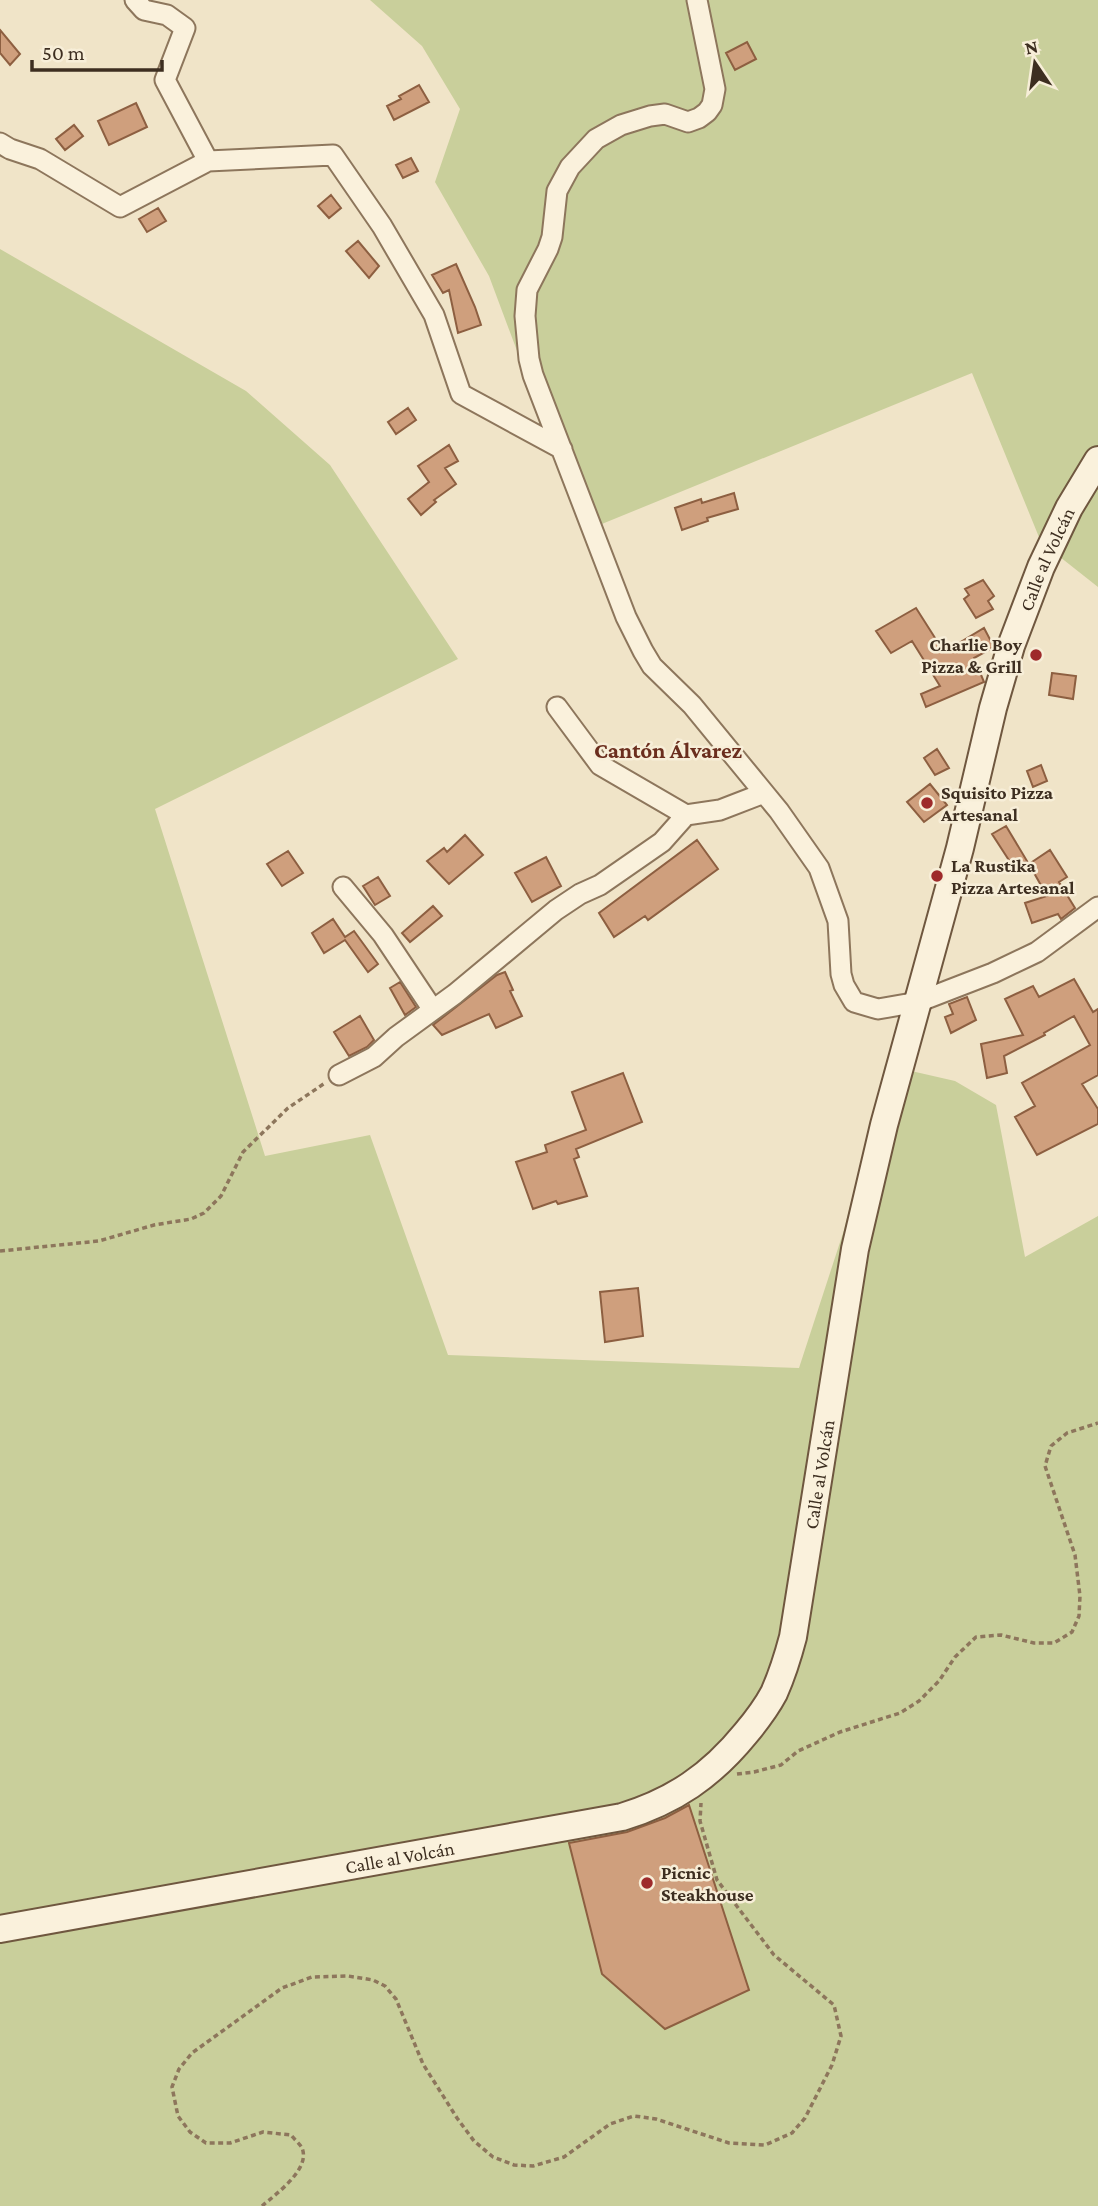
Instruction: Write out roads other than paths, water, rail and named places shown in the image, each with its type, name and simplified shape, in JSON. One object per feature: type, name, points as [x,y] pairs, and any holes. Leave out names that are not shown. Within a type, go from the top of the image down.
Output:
[{"type":"street","points":[[135,0],[144,10],[167,15],[185,28],[164,80],[208,161]]},
{"type":"street","points":[[697,0],[715,89],[712,105],[699,118],[688,122],[665,114],[621,125],[596,139],[585,149],[570,167],[557,191],[552,237],[527,290],[525,316],[531,367],[621,606],[652,666],[692,705],[764,793],[819,868],[838,921],[841,974],[854,1002],[878,1009],[918,1002],[993,973],[1037,952],[1098,908]]},
{"type":"street","points":[[0,143],[40,159],[120,207],[208,161],[333,155],[382,226],[433,315],[461,394],[562,449]]},
{"type":"street","name":"Calle al Volcán","points":[[0,1929],[601,1821],[643,1810],[678,1794],[701,1779],[721,1762],[762,1713],[781,1677],[793,1637],[855,1249],[884,1125],[960,848],[993,708],[1011,646],[1041,566],[1069,508],[1098,460]]},
{"type":"street","points":[[557,707],[600,765],[686,815]]},
{"type":"street","points":[[339,1075],[374,1057],[396,1037],[493,964],[556,909],[600,885],[662,842],[686,815],[732,806],[764,793]]},
{"type":"street","points":[[343,887],[383,935],[433,1010]]},
{"type":"place","name":"Charlie Boy Pizza & Grill","points":[[1036,655]]},
{"type":"place","name":"Squisito Pizza Artesanal","points":[[927,803]]},
{"type":"place","name":"La Rustika Pizza Artesanal","points":[[937,876]]},
{"type":"place","name":"Picnic Steakhouse","points":[[647,1883]]},
{"type":"district","name":"Cantón Álvarez","points":[[668,750]]}]
